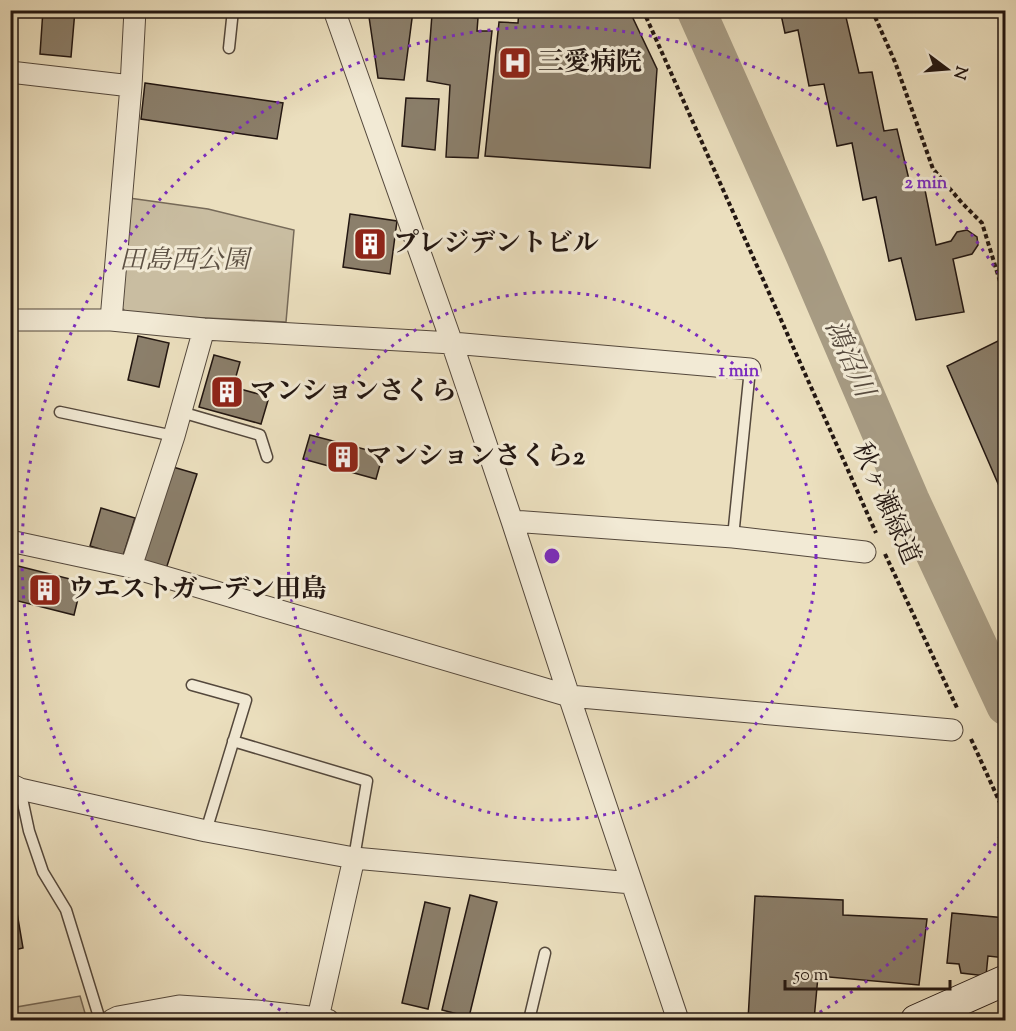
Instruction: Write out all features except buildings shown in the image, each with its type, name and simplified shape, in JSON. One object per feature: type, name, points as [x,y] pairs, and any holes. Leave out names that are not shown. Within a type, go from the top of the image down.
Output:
[{"type":"main road","points":[[916,1020],[1005,980]]},
{"type":"street","points":[[111,320],[131,86],[135,10]]},
{"type":"street","points":[[334,10],[452,343],[678,1020]]},
{"type":"street","points":[[10,72],[131,86]]},
{"type":"street","points":[[10,320],[111,320],[204,329],[452,343],[750,369]]},
{"type":"street","points":[[131,567],[174,436],[204,329]]},
{"type":"street","points":[[512,521],[873,548]]},
{"type":"street","points":[[10,541],[131,567],[569,696],[960,727]]},
{"type":"street","points":[[15,786],[206,831],[354,858],[632,883]]},
{"type":"street","points":[[112,1020],[179,1006],[203,1014],[323,1019],[354,858]]},
{"type":"lane","points":[[229,48],[233,10]]},
{"type":"lane","points":[[733,537],[750,369]]},
{"type":"lane","points":[[60,412],[174,436]]},
{"type":"lane","points":[[181,412],[260,435],[267,457]]},
{"type":"lane","points":[[192,685],[246,700],[206,831]]},
{"type":"lane","points":[[233,741],[367,781],[354,858]]},
{"type":"lane","points":[[15,786],[43,872],[66,910],[100,1020]]},
{"type":"lane","points":[[529,1020],[545,953]]},
{"type":"path","name":"秋ヶ瀬緑道","points":[[643,10],[876,533]]},
{"type":"path","points":[[872,10],[895,62],[933,169],[982,223],[1005,301]]},
{"type":"path","name":"秋ヶ瀬緑道","points":[[873,548],[1005,816]]},
{"type":"green space","name":"田島西公園","points":[[129,198],[208,209],[294,230],[286,322],[128,314],[119,305]]},
{"type":"green space","points":[[80,996],[87,1020],[11,1020],[11,1008]]},
{"type":"waterway","name":"鴻沼川","points":[[696,10],[805,255],[910,500],[1006,706]]},
{"type":"place","name":"三愛病院","points":[[515,63]]},
{"type":"place","name":"プレジデントビル","points":[[370,244]]},
{"type":"place","name":"マンションさくら","points":[[227,392]]},
{"type":"place","name":"マンションさくら2","points":[[343,457]]},
{"type":"place","name":"ウエストガーデン田島","points":[[45,590]]}]
